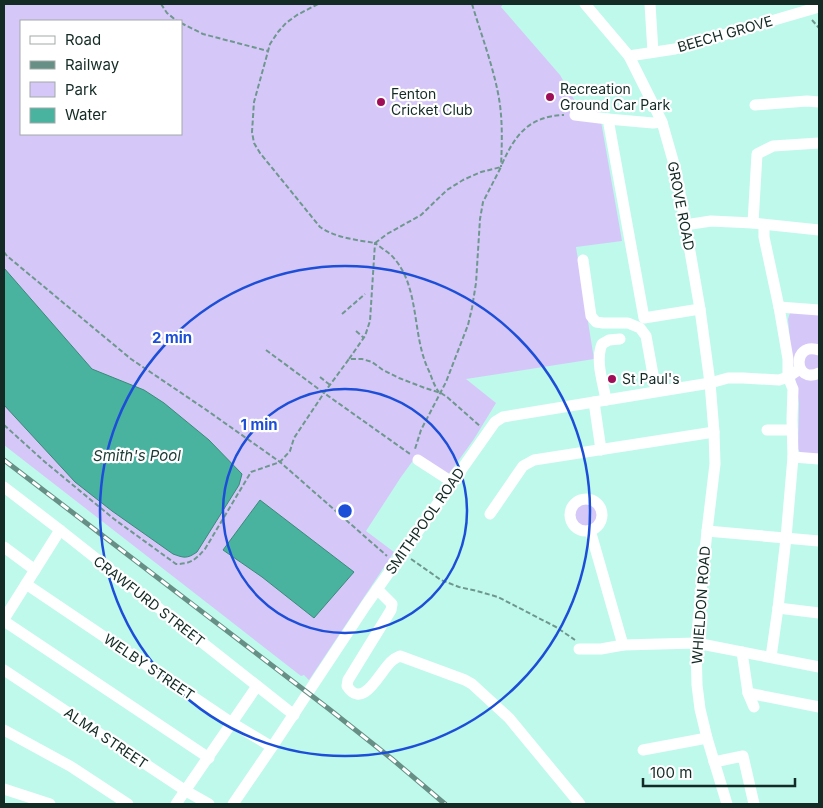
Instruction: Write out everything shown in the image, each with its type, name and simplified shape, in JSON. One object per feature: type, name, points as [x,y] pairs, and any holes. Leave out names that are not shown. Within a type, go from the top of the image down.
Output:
[{"type":"street","name":"GROVE ROAD","points":[[585,4],[629,56],[662,122],[676,171],[700,309],[710,382],[714,432]]},
{"type":"street","points":[[650,4],[653,52]]},
{"type":"street","name":"BEECH GROVE","points":[[629,56],[675,49],[791,9],[819,7]]},
{"type":"street","points":[[754,105],[807,101],[819,102]]},
{"type":"street","points":[[575,115],[653,123],[662,122]]},
{"type":"street","points":[[608,119],[644,318],[700,309]]},
{"type":"street","points":[[771,657],[786,538],[793,457],[793,389],[788,377],[788,359],[779,307],[764,237],[758,224],[756,154],[773,146],[819,143]]},
{"type":"street","points":[[685,226],[711,221],[819,230]]},
{"type":"street","points":[[583,260],[591,316],[596,322],[628,323],[640,328],[646,336],[656,392]]},
{"type":"street","points":[[779,307],[819,310]]},
{"type":"street","points":[[606,400],[599,350],[602,344],[609,340],[620,339]]},
{"type":"street","points":[[819,350],[813,348],[804,351],[799,360],[800,369],[807,374],[812,376],[819,374]]},
{"type":"street","points":[[788,377],[800,369]]},
{"type":"street","name":"SMITHPOOL ROAD","points":[[233,804],[402,552],[495,422],[504,417],[728,378],[779,380],[788,377]]},
{"type":"street","points":[[594,402],[601,450]]},
{"type":"street","points":[[767,430],[792,430]]},
{"type":"street","points":[[490,514],[523,466],[534,460],[714,432]]},
{"type":"street","name":"WHIELDON ROAD","points":[[714,432],[715,464],[696,643],[697,686],[707,738],[727,804]]},
{"type":"street","points":[[793,457],[819,459]]},
{"type":"street","points":[[417,459],[452,482]]},
{"type":"street","name":"CRAWFURD STREET","points":[[4,487],[257,686],[295,713]]},
{"type":"street","points":[[60,530],[26,584],[7,605],[4,620],[209,758]]},
{"type":"street","points":[[590,530],[623,645]]},
{"type":"street","points":[[707,531],[819,541]]},
{"type":"street","points":[[4,547],[35,570]]},
{"type":"street","name":"WELBY STREET","points":[[26,584],[232,723],[272,747]]},
{"type":"street","points":[[377,589],[392,604],[391,610],[348,680],[347,686],[350,690],[361,694],[369,690],[392,660],[400,656],[465,680],[472,684],[509,718],[580,804]]},
{"type":"street","points":[[778,608],[819,613]]},
{"type":"street","points":[[579,649],[623,645],[696,643],[819,667]]},
{"type":"street","points":[[742,652],[748,694],[754,707]]},
{"type":"street","name":"ALMA STREET","points":[[4,670],[186,791],[209,804]]},
{"type":"street","points":[[176,804],[257,686]]},
{"type":"street","points":[[748,694],[819,707]]},
{"type":"street","points":[[4,730],[70,766],[128,804]]},
{"type":"street","points":[[643,750],[707,738]]},
{"type":"street","points":[[714,762],[743,756],[754,804]]},
{"type":"street","points":[[4,789],[50,804]]},
{"type":"path","points":[[161,4],[167,14],[176,20]]},
{"type":"path","points":[[318,4],[286,23],[270,44],[254,102],[252,132],[254,143],[320,227],[328,233],[375,243],[391,255],[403,272],[410,287],[425,363],[435,386],[441,393]]},
{"type":"path","points":[[472,4],[498,95],[502,128],[501,166]]},
{"type":"path","points":[[182,24],[203,34],[268,51]]},
{"type":"path","points":[[417,459],[415,446],[421,430],[441,393],[468,325],[476,283],[480,219],[483,202],[516,138],[528,126],[543,118],[555,115],[575,115]]},
{"type":"path","points":[[4,425],[114,519],[176,564],[186,564],[195,560],[205,549],[252,472],[280,462],[290,451],[294,438],[364,338],[370,321],[375,243],[420,215],[448,190],[463,180],[501,166]]},
{"type":"path","points":[[4,252],[131,359],[280,462],[395,563]]},
{"type":"path","points":[[342,314],[365,294]]},
{"type":"path","points":[[356,331],[364,338]]},
{"type":"path","points":[[266,350],[417,459]]},
{"type":"path","points":[[350,358],[372,362],[399,378],[441,393],[448,397],[487,433]]},
{"type":"path","points":[[320,377],[330,385]]},
{"type":"path","points":[[402,552],[441,580],[498,598],[556,627],[575,640],[579,649]]},
{"type":"green space","points":[[4,4],[503,4],[501,7],[560,75],[579,108],[599,110],[622,241],[576,247],[594,359],[466,379],[496,403],[474,439],[448,475],[417,455],[401,477],[366,531],[394,552],[309,680],[304,675],[301,676],[4,445]]},
{"type":"green space","points":[[790,313],[819,313],[819,456],[801,454],[798,449],[799,403],[791,351],[788,319]]},
{"type":"green space","points":[[586,504],[594,507],[597,515],[594,523],[586,526],[578,523],[575,515],[578,507]]},
{"type":"water","name":"Smith's Pool","points":[[4,268],[92,369],[144,390],[164,403],[209,440],[242,474],[239,485],[197,552],[191,556],[185,557],[173,554],[75,482],[4,405]]},
{"type":"water","points":[[260,500],[354,572],[314,618],[262,577],[223,550]]},
{"type":"railway","points":[[4,460],[329,709],[445,804]]},
{"type":"place","name":"Recreation Ground Car Park","points":[[550,97]]},
{"type":"place","name":"Fenton Cricket Club","points":[[381,102]]},
{"type":"place","name":"St Paul's","points":[[612,379]]}]
